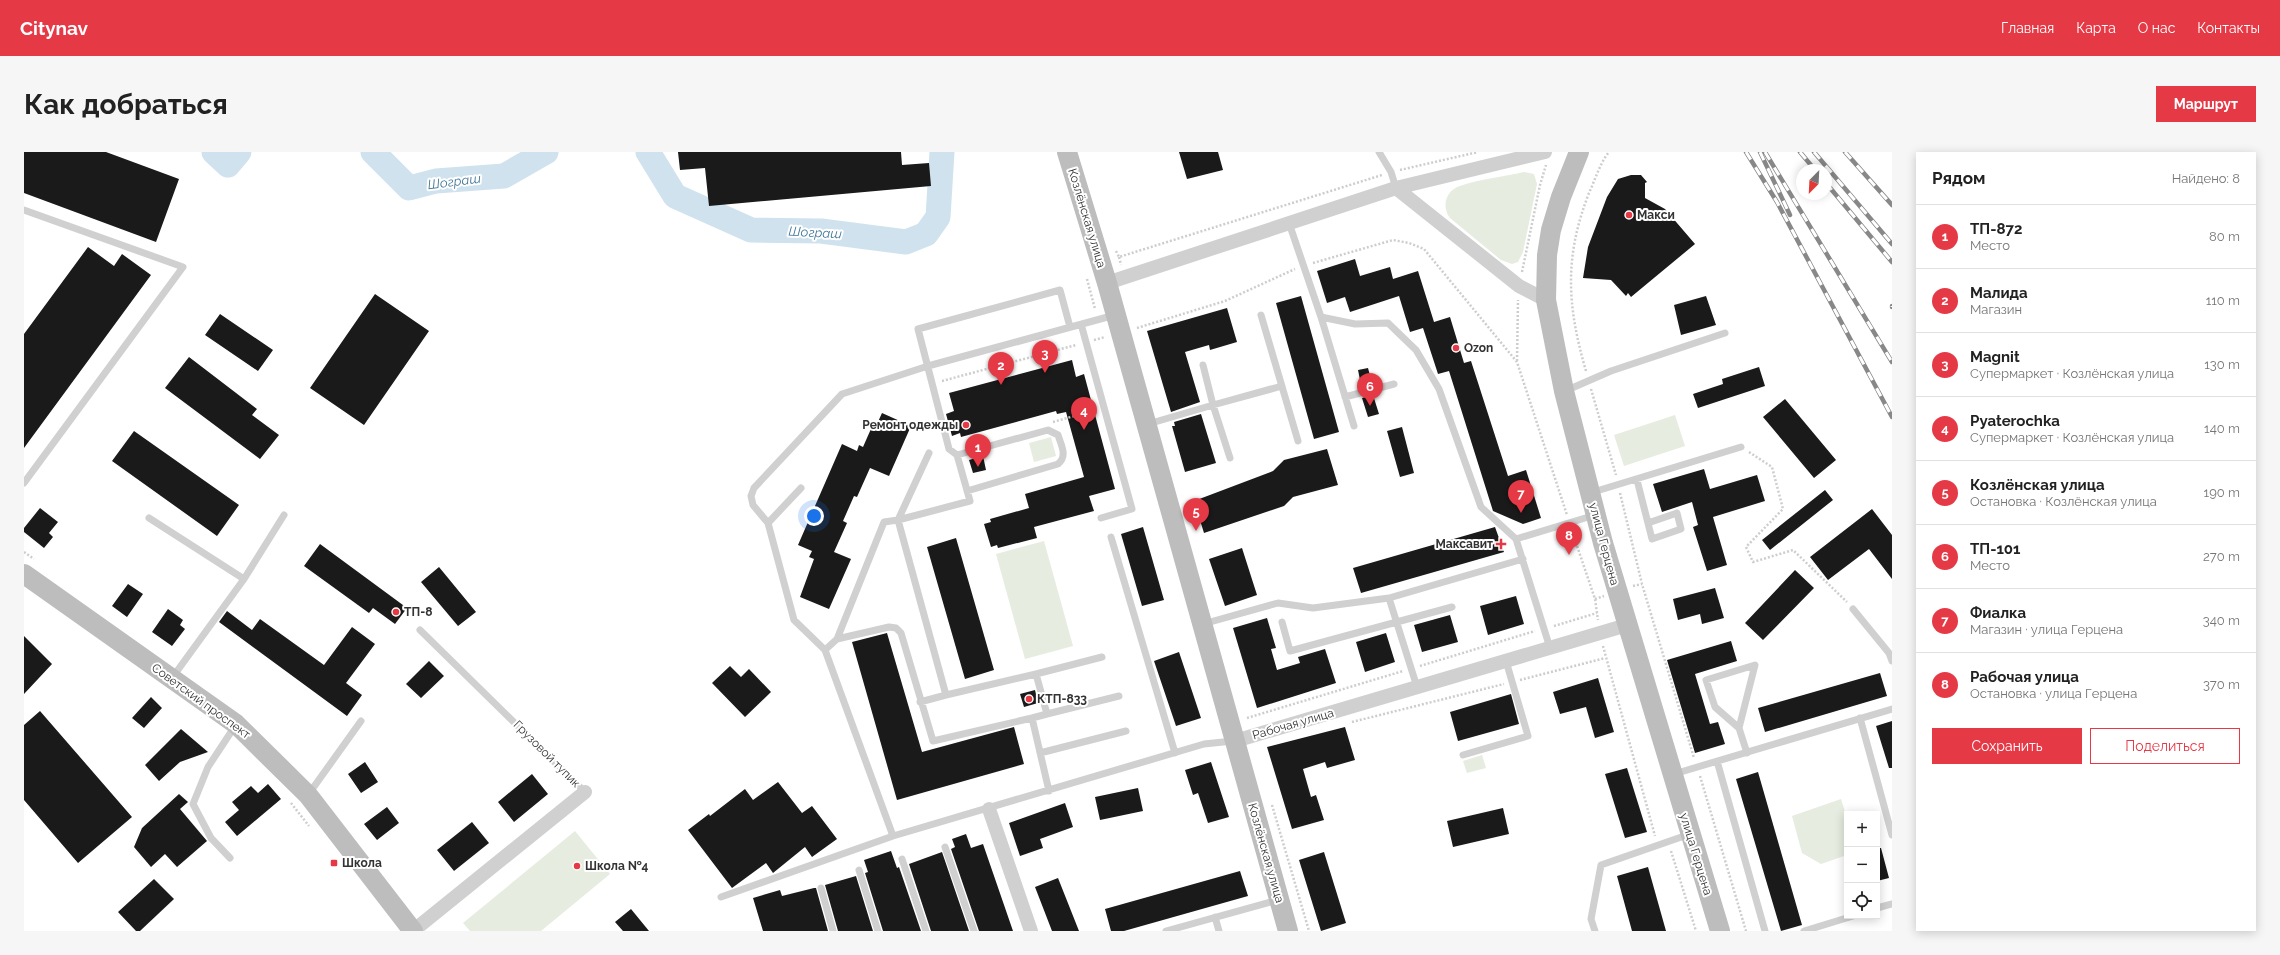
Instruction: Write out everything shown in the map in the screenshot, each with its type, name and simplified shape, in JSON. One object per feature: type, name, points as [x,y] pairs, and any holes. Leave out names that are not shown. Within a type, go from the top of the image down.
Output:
[{"type":"street","name":"Козлёнская улица","points":[[1067,152],[1107,283],[1288,931]]},
{"type":"street","name":"улица Герцена","points":[[1580,152],[1561,197],[1551,230],[1547,255],[1546,300],[1564,391],[1595,514],[1627,625],[1720,931]]},
{"type":"street","points":[[1107,283],[1396,188],[1546,155]]},
{"type":"street","points":[[1396,188],[1519,286],[1546,300]]},
{"type":"street","name":"Советский проспект","points":[[24,574],[236,724],[308,795],[413,931]]},
{"type":"street","name":"Рабочая улица","points":[[1235,741],[1627,625]]},
{"type":"street","name":"Грузовой тупик","points":[[413,931],[585,792]]},
{"type":"street","points":[[989,809],[1030,931]]},
{"type":"lane","points":[[1379,152],[1391,172],[1396,188]]},
{"type":"lane","points":[[24,210],[183,267],[24,483]]},
{"type":"lane","points":[[1289,224],[1321,317],[1354,426]]},
{"type":"lane","points":[[825,650],[837,639],[884,522],[898,520],[970,501],[957,455],[949,448],[918,329],[1060,290],[1070,327]]},
{"type":"lane","points":[[1261,315],[1298,441]]},
{"type":"lane","points":[[1321,317],[1355,324],[1388,323],[1416,350],[1438,388],[1481,507],[1516,539],[1550,648]]},
{"type":"lane","points":[[1081,324],[1132,509],[1101,518]]},
{"type":"lane","points":[[892,836],[825,650],[794,620],[768,523],[753,505],[751,496],[754,488],[842,394],[928,366],[1081,324],[1118,324]]},
{"type":"lane","points":[[1564,391],[1611,371],[1724,332]]},
{"type":"lane","points":[[1202,365],[1212,405],[1230,458]]},
{"type":"lane","points":[[1345,397],[1394,384]]},
{"type":"lane","points":[[1146,425],[1282,386]]},
{"type":"lane","points":[[957,455],[1048,430],[1058,435],[1064,454],[1060,462],[967,491]]},
{"type":"lane","points":[[1590,493],[1742,447]]},
{"type":"lane","points":[[929,453],[898,520],[946,695]]},
{"type":"lane","points":[[1636,480],[1652,539],[1681,529],[1677,514],[1648,523]]},
{"type":"lane","points":[[768,523],[801,488]]},
{"type":"lane","points":[[1516,539],[1595,514]]},
{"type":"lane","points":[[172,678],[244,579],[284,516]]},
{"type":"lane","points":[[149,518],[244,579]]},
{"type":"lane","points":[[1111,537],[1174,754]]},
{"type":"lane","points":[[1202,624],[1278,603],[1313,608],[1389,598],[1523,559]]},
{"type":"lane","points":[[1389,598],[1418,687]]},
{"type":"lane","points":[[1282,622],[1290,651],[1452,608]]},
{"type":"lane","points":[[1853,609],[1889,653],[1892,661]]},
{"type":"lane","points":[[837,639],[889,627],[896,628],[901,633],[931,738],[937,741],[1119,696]]},
{"type":"lane","name":"Грузовой тупик","points":[[420,630],[585,792]]},
{"type":"lane","points":[[920,702],[1102,658]]},
{"type":"lane","points":[[1463,755],[1528,736],[1506,661]]},
{"type":"lane","points":[[1739,728],[1755,665],[1706,680],[1715,708],[1739,728],[1747,753]]},
{"type":"lane","points":[[1036,674],[1047,714]]},
{"type":"lane","points":[[1672,775],[1892,708]]},
{"type":"lane","points":[[1032,718],[1049,791]]},
{"type":"lane","points":[[1860,718],[1892,835]]},
{"type":"lane","points":[[308,795],[361,721]]},
{"type":"lane","points":[[230,858],[210,838],[193,804],[208,767],[236,724]]},
{"type":"lane","points":[[1040,753],[1126,731]]},
{"type":"lane","points":[[721,897],[892,836],[989,809],[1204,744],[1235,741]]},
{"type":"lane","points":[[1717,761],[1765,931]]},
{"type":"lane","points":[[1595,931],[1591,919],[1601,865],[1690,834]]},
{"type":"lane","points":[[945,847],[974,931]]},
{"type":"lane","points":[[902,859],[926,931]]},
{"type":"lane","points":[[859,870],[878,931]]},
{"type":"lane","points":[[821,888],[833,931]]},
{"type":"lane","points":[[1166,931],[1280,900]]},
{"type":"lane","points":[[1880,907],[1892,904]]},
{"type":"lane","points":[[1215,918],[1219,931]]},
{"type":"lane","points":[[1804,931],[1844,919]]},
{"type":"path","points":[[1113,244],[1119,257],[1391,172],[1478,152]]},
{"type":"path","points":[[1546,155],[1519,286],[1516,315],[1517,362],[1595,599],[1605,658],[1659,845],[1671,851],[1696,931]]},
{"type":"path","points":[[933,384],[1086,342],[1118,324],[1225,301],[1304,266],[1393,240],[1410,243],[1424,249],[1517,362]]},
{"type":"path","points":[[1048,430],[1046,424],[1085,413]]},
{"type":"path","points":[[1742,447],[1772,467],[1783,509],[1746,547],[1753,562],[1793,550],[1853,609]]},
{"type":"path","points":[[1346,724],[1605,658]]},
{"type":"shaded area","points":[[1524,172],[1534,174],[1537,184],[1523,252],[1518,262],[1512,264],[1501,260],[1450,218],[1447,214],[1446,199],[1451,191],[1460,186]]},
{"type":"shaded area","points":[[1675,415],[1685,446],[1624,466],[1614,435]]},
{"type":"shaded area","points":[[1051,437],[1056,456],[1034,462],[1029,443]]},
{"type":"shaded area","points":[[1044,541],[1073,646],[1025,659],[996,554]]},
{"type":"shaded area","points":[[1482,755],[1486,768],[1467,773],[1463,761]]},
{"type":"shaded area","points":[[1841,799],[1845,811],[1844,856],[1821,864],[1802,853],[1792,816]]},
{"type":"shaded area","points":[[575,831],[610,874],[541,931],[470,931],[463,923]]},
{"type":"building","points":[[24,152],[106,152],[179,179],[156,242],[24,193]]},
{"type":"building","points":[[678,152],[901,152],[902,165],[929,163],[931,186],[709,206],[705,168],[680,170]]},
{"type":"building","points":[[1179,152],[1218,152],[1223,170],[1187,179]]},
{"type":"building","points":[[1631,175],[1641,175],[1647,182],[1645,183],[1645,198],[1665,209],[1695,244],[1631,297],[1628,293],[1626,296],[1611,280],[1583,278],[1588,247],[1607,197],[1618,179]]},
{"type":"building","points":[[88,247],[114,266],[122,254],[151,275],[24,448],[24,334]]},
{"type":"building","points":[[1355,259],[1360,276],[1390,267],[1393,279],[1418,271],[1434,322],[1450,317],[1464,363],[1471,361],[1508,476],[1526,470],[1541,518],[1523,524],[1493,511],[1449,371],[1438,374],[1423,328],[1410,332],[1399,296],[1350,312],[1345,297],[1327,303],[1317,271]]},
{"type":"building","points":[[375,294],[429,331],[364,425],[310,388]]},
{"type":"building","points":[[1301,296],[1339,432],[1314,439],[1276,303]]},
{"type":"building","points":[[1706,296],[1716,325],[1681,335],[1674,305]]},
{"type":"building","points":[[1227,308],[1237,342],[1210,350],[1209,345],[1185,352],[1200,402],[1171,412],[1147,331]]},
{"type":"building","points":[[220,314],[273,350],[258,371],[205,335]]},
{"type":"building","points":[[189,357],[257,409],[252,415],[279,435],[260,459],[165,388]]},
{"type":"building","points":[[1072,360],[1076,377],[1084,374],[1115,489],[1089,496],[1094,511],[1034,527],[1037,538],[998,548],[997,545],[991,547],[984,524],[991,522],[990,519],[1029,508],[1025,494],[1084,477],[1066,412],[1057,414],[1056,411],[961,437],[960,433],[952,436],[946,414],[954,411],[949,393]]},
{"type":"building","points":[[1759,367],[1765,386],[1698,408],[1693,394],[1723,384],[1722,379]]},
{"type":"building","points":[[1368,368],[1372,383],[1361,385],[1358,370]]},
{"type":"building","points":[[1373,395],[1379,414],[1368,417],[1362,398]]},
{"type":"building","points":[[1785,399],[1836,460],[1814,478],[1763,417]]},
{"type":"building","points":[[882,413],[911,426],[889,476],[870,468],[857,497],[854,496],[843,521],[847,523],[834,552],[851,559],[829,609],[800,597],[814,559],[809,557],[812,551],[798,545],[842,444],[857,451],[859,445],[863,447],[874,422],[877,424]]},
{"type":"building","points":[[1201,414],[1216,463],[1185,472],[1172,426],[1175,426],[1174,422]]},
{"type":"building","points":[[1402,427],[1414,473],[1400,477],[1387,431]]},
{"type":"building","points":[[134,431],[239,505],[217,536],[112,461]]},
{"type":"building","points":[[1327,449],[1338,485],[1293,497],[1284,506],[1204,533],[1194,501],[1273,471],[1284,460]]},
{"type":"building","points":[[983,456],[986,470],[973,473],[969,460]]},
{"type":"building","points":[[1704,469],[1710,489],[1757,475],[1765,501],[1713,517],[1727,565],[1707,571],[1693,527],[1698,525],[1692,502],[1662,512],[1653,484]]},
{"type":"building","points":[[1825,490],[1833,500],[1770,550],[1762,540]]},
{"type":"building","points":[[40,508],[58,522],[49,533],[53,537],[44,548],[24,532],[24,528]]},
{"type":"building","points":[[1872,509],[1892,535],[1892,579],[1869,549],[1828,580],[1810,557]]},
{"type":"building","points":[[1143,527],[1164,600],[1142,606],[1121,534]]},
{"type":"building","points":[[1495,527],[1504,552],[1361,593],[1353,568]]},
{"type":"building","points":[[956,538],[994,670],[965,679],[927,547]]},
{"type":"building","points":[[320,544],[407,608],[395,624],[373,608],[369,613],[304,566]]},
{"type":"building","points":[[1242,548],[1257,595],[1225,606],[1209,559]]},
{"type":"building","points":[[439,567],[476,612],[458,626],[421,582]]},
{"type":"building","points":[[1795,570],[1814,588],[1763,640],[1745,623]]},
{"type":"building","points":[[128,584],[143,594],[127,617],[112,606]]},
{"type":"building","points":[[1715,588],[1724,618],[1702,624],[1700,614],[1678,620],[1673,599]]},
{"type":"building","points":[[1516,596],[1524,624],[1488,635],[1480,606]]},
{"type":"building","points":[[168,609],[183,620],[180,625],[185,629],[172,646],[152,632]]},
{"type":"building","points":[[227,611],[252,630],[260,619],[324,665],[352,627],[375,644],[346,683],[362,695],[347,716],[219,622]]},
{"type":"building","points":[[1450,615],[1458,642],[1422,652],[1414,625]]},
{"type":"building","points":[[1267,618],[1276,648],[1271,649],[1277,670],[1300,663],[1298,657],[1325,649],[1336,683],[1257,708],[1233,628]]},
{"type":"building","points":[[887,633],[922,752],[1014,727],[1024,764],[897,800],[852,642]]},
{"type":"building","points":[[1386,633],[1395,662],[1365,672],[1356,642]]},
{"type":"building","points":[[24,636],[52,664],[24,694]]},
{"type":"building","points":[[1731,641],[1737,661],[1695,674],[1710,724],[1718,722],[1725,744],[1695,753],[1667,660]]},
{"type":"building","points":[[1179,652],[1201,718],[1176,726],[1154,661]]},
{"type":"building","points":[[429,661],[444,676],[421,698],[406,684]]},
{"type":"building","points":[[730,666],[741,677],[749,669],[771,692],[745,717],[712,683]]},
{"type":"building","points":[[1880,673],[1887,696],[1765,732],[1758,708]]},
{"type":"building","points":[[1598,678],[1614,732],[1595,738],[1586,707],[1560,714],[1553,692]]},
{"type":"building","name":"КТП-833","points":[[1035,690],[1038,703],[1024,707],[1020,694]]},
{"type":"building","points":[[1511,694],[1519,724],[1458,741],[1450,712]]},
{"type":"building","points":[[151,697],[162,708],[144,728],[132,718]]},
{"type":"building","points":[[40,711],[132,817],[78,863],[24,800],[24,725]]},
{"type":"building","points":[[1892,721],[1892,768],[1889,768],[1876,726]]},
{"type":"building","points":[[1345,727],[1355,760],[1327,768],[1325,762],[1303,769],[1311,797],[1316,795],[1324,820],[1292,829],[1267,747]]},
{"type":"building","points":[[181,729],[208,752],[180,762],[159,781],[145,765]]},
{"type":"building","points":[[365,762],[378,782],[361,793],[348,774]]},
{"type":"building","points":[[1211,762],[1229,817],[1208,823],[1198,793],[1193,795],[1185,770]]},
{"type":"building","points":[[1627,768],[1647,832],[1625,838],[1605,774]]},
{"type":"building","points":[[1758,772],[1802,925],[1781,931],[1736,779]]},
{"type":"building","points":[[532,774],[548,794],[514,822],[498,802]]},
{"type":"building","points":[[778,782],[802,813],[812,806],[837,839],[812,857],[805,847],[773,873],[766,863],[732,888],[688,830],[709,814],[710,816],[745,789],[753,800]]},
{"type":"building","points":[[268,784],[281,799],[237,836],[225,822],[239,810],[232,802],[251,786],[258,793]]},
{"type":"building","points":[[1138,788],[1143,811],[1100,820],[1095,797]]},
{"type":"building","points":[[179,794],[188,802],[180,809],[207,841],[177,867],[165,854],[151,867],[134,847],[142,828]]},
{"type":"building","points":[[1065,803],[1073,827],[1040,839],[1043,848],[1020,856],[1009,823]]},
{"type":"building","points":[[387,807],[399,823],[377,840],[364,824]]},
{"type":"building","points":[[1503,808],[1509,834],[1453,847],[1447,821]]},
{"type":"building","points":[[472,822],[489,843],[454,871],[437,850]]},
{"type":"building","points":[[966,834],[971,848],[983,844],[1013,931],[979,931],[951,849],[955,847],[952,839]]},
{"type":"building","points":[[1880,848],[1881,848],[1889,878],[1880,880]]},
{"type":"building","points":[[891,851],[897,868],[899,867],[921,931],[883,931],[865,873],[868,872],[864,860]]},
{"type":"building","points":[[942,852],[969,931],[931,931],[909,864]]},
{"type":"building","points":[[1324,852],[1346,923],[1321,931],[1299,860]]},
{"type":"building","points":[[1648,867],[1666,931],[1632,931],[1617,876]]},
{"type":"building","points":[[1240,871],[1248,896],[1124,931],[1111,931],[1105,909]]},
{"type":"building","points":[[856,876],[873,931],[838,931],[825,885]]},
{"type":"building","points":[[1058,878],[1079,931],[1052,931],[1035,887]]},
{"type":"building","points":[[154,879],[174,899],[140,931],[136,931],[118,912]]},
{"type":"building","points":[[816,888],[828,931],[763,931],[753,898],[780,890],[782,896]]},
{"type":"building","points":[[631,909],[649,931],[623,931],[615,922]]},
{"type":"waterway","name":"Шограш","points":[[214,152],[228,165],[239,152]]},
{"type":"waterway","name":"Шограш","points":[[373,152],[409,188],[436,181],[504,176],[546,152]]},
{"type":"waterway","name":"Шограш","points":[[648,152],[675,196],[751,230],[821,231],[906,242],[926,234],[938,217],[942,152]]},
{"type":"railway","points":[[1746,152],[1777,202],[1892,417]]},
{"type":"railway","points":[[1760,152],[1790,215]]},
{"type":"railway","points":[[1765,152],[1892,362]]},
{"type":"railway","points":[[1800,152],[1810,164]]},
{"type":"railway","points":[[1814,152],[1892,244]]},
{"type":"railway","points":[[1845,152],[1892,205]]},
{"type":"railway","points":[[1832,190],[1892,262]]},
{"type":"place","name":"Макси","points":[[1629,215]]},
{"type":"place","name":"Ozon","points":[[1456,348]]},
{"type":"place","name":"Magnit","points":[[1045,373]]},
{"type":"place","name":"Малида","points":[[1001,385]]},
{"type":"place","name":"ТП-101","points":[[1370,406]]},
{"type":"place","name":"Ремонт одежды","points":[[966,425]]},
{"type":"place","name":"Pyaterochka","points":[[1084,430]]},
{"type":"place","name":"ТП-872","points":[[978,467]]},
{"type":"place","name":"Фиалка","points":[[1521,513]]},
{"type":"place","name":"Козлёнская улица","points":[[1196,531]]},
{"type":"place","name":"Максавит","points":[[1501,544]]},
{"type":"place","name":"Рабочая улица","points":[[1569,555]]},
{"type":"place","name":"ТП-8","points":[[396,612]]},
{"type":"place","name":"КТП-833","points":[[1029,699]]},
{"type":"place","name":"Школа","points":[[334,863]]},
{"type":"place","name":"Школа №4","points":[[577,866]]}]
